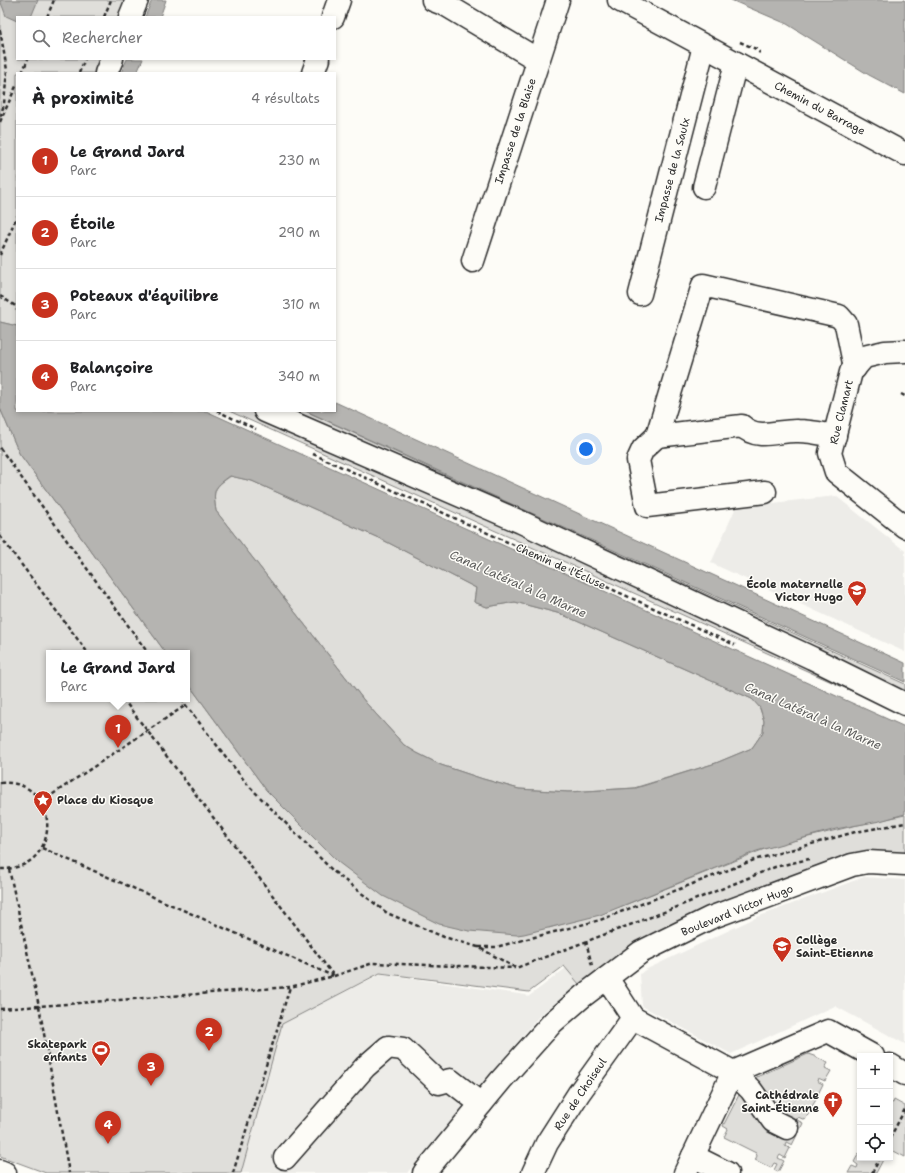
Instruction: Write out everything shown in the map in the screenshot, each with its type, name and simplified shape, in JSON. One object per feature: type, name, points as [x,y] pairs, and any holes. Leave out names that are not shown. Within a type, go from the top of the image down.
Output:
[{"type":"street","points":[[130,16],[137,0]]},
{"type":"street","points":[[333,16],[339,0]]},
{"type":"street","points":[[433,0],[446,5],[538,60]]},
{"type":"street","name":"Impasse de la Blaise","points":[[473,261],[558,0]]},
{"type":"street","name":"Chemin du Barrage","points":[[619,0],[905,154]]},
{"type":"street","name":"Impasse de la Saulx","points":[[640,294],[704,46]]},
{"type":"street","points":[[106,72],[112,60]]},
{"type":"street","points":[[313,72],[318,60]]},
{"type":"street","points":[[704,187],[736,63]]},
{"type":"street","points":[[765,492],[647,506],[638,460],[643,449],[657,436],[703,285],[839,316],[846,324],[855,368]]},
{"type":"street","name":"Rue Clamart","points":[[905,351],[885,352],[864,357],[851,372],[830,453],[836,472],[905,527]]},
{"type":"street","name":"Chemin de l'Écluse","points":[[262,421],[521,522],[812,658],[905,704]]},
{"type":"street","points":[[657,436],[742,426],[747,431],[759,435],[798,431],[835,436]]},
{"type":"street","name":"Boulevard Victor Hugo","points":[[424,1173],[481,1104],[553,1022],[600,974],[710,918],[852,865],[868,862],[905,864]]},
{"type":"street","points":[[600,974],[633,1018],[733,1072],[751,1090],[773,1121],[786,1128]]},
{"type":"street","name":"Rue de Choiseul","points":[[533,1173],[547,1143],[579,1093],[633,1018]]},
{"type":"street","points":[[728,1173],[689,1164],[733,1072],[828,1031],[868,1053]]},
{"type":"street","points":[[285,1158],[365,1067],[388,1047],[403,1049],[438,1083],[450,1080],[481,1104]]},
{"type":"street","points":[[893,1067],[905,1074]]},
{"type":"street","points":[[0,1171],[5,1173]]},
{"type":"path","points":[[47,16],[54,0]]},
{"type":"path","points":[[104,16],[111,0]]},
{"type":"path","points":[[0,30],[7,70],[4,104],[0,118]]},
{"type":"path","points":[[22,72],[28,60]]},
{"type":"path","points":[[79,72],[85,60]]},
{"type":"path","points":[[0,122],[16,86]]},
{"type":"path","points":[[0,255],[16,218]]},
{"type":"path","points":[[0,296],[16,306]]},
{"type":"path","points":[[901,394],[905,396]]},
{"type":"path","points":[[222,412],[262,421]]},
{"type":"path","points":[[0,448],[146,650]]},
{"type":"path","name":"Chemin de l'Écluse","points":[[311,454],[738,646]]},
{"type":"path","points":[[0,536],[86,650]]},
{"type":"path","points":[[125,702],[334,976]]},
{"type":"path","points":[[184,702],[247,784],[333,871],[387,913],[444,937],[478,947],[516,968]]},
{"type":"path","points":[[41,802],[186,705]]},
{"type":"path","points":[[0,783],[7,782],[21,785],[32,792],[41,802],[46,813],[48,825],[47,837],[42,848],[34,859],[22,866],[9,869],[0,869]]},
{"type":"path","points":[[478,947],[496,947],[600,920],[754,860],[855,832],[905,823]]},
{"type":"path","points":[[42,848],[334,976]]},
{"type":"path","points":[[0,1009],[290,986],[334,976],[373,963],[516,968],[586,942],[775,867],[813,858]]},
{"type":"path","points":[[9,869],[39,1006],[69,1173]]},
{"type":"path","points":[[586,942],[600,974]]},
{"type":"path","points":[[233,1173],[290,986]]},
{"type":"path","points":[[893,1133],[904,1114],[905,1109]]},
{"type":"path","points":[[872,1173],[878,1161]]},
{"type":"shaded area","points":[[0,0],[133,0],[126,16],[16,16],[16,60],[108,60],[102,72],[16,72],[16,326],[0,322]]},
{"type":"shaded area","points":[[0,408],[19,453],[164,650],[46,650],[46,702],[190,702],[190,686],[267,791],[549,928],[622,906],[772,846],[905,815],[905,864],[853,865],[598,972],[579,984],[564,966],[529,992],[380,973],[282,1024],[241,1173],[46,1173],[0,1156]]},
{"type":"shaded area","points":[[231,412],[261,412],[443,490],[905,715]]},
{"type":"shaded area","points":[[275,412],[307,412],[905,684],[905,703]]},
{"type":"shaded area","points":[[231,476],[252,481],[383,540],[476,588],[474,602],[487,607],[515,602],[561,614],[752,699],[759,706],[764,721],[763,732],[752,748],[716,763],[634,788],[569,792],[519,789],[441,765],[404,745],[366,703],[216,511],[216,490]]},
{"type":"shaded area","name":"École maternelle Victor Hugo","points":[[836,496],[905,551],[905,652],[711,563],[736,507]]},
{"type":"shaded area","name":"Collège Saint-Etienne","points":[[864,877],[905,880],[905,1044],[835,1006],[731,1054],[642,1006],[640,974],[645,970],[757,917]]},
{"type":"shaded area","points":[[566,968],[579,984],[541,1014],[407,1173],[241,1173],[282,1023],[381,974],[526,995],[528,997]]},
{"type":"shaded area","points":[[808,1054],[828,1063],[825,1068],[831,1071],[825,1081],[818,1078],[817,1081],[823,1084],[818,1094],[812,1091],[810,1094],[817,1098],[811,1108],[805,1105],[804,1108],[810,1111],[805,1120],[798,1117],[797,1120],[803,1123],[799,1132],[793,1129],[791,1133],[797,1135],[792,1145],[786,1142],[785,1146],[790,1148],[785,1158],[780,1155],[778,1158],[784,1161],[778,1172],[774,1170],[777,1164],[774,1163],[771,1168],[755,1160],[757,1156],[756,1153],[724,1137],[728,1129],[723,1126],[744,1085],[750,1080]]},
{"type":"shaded area","points":[[894,1100],[905,1106],[905,1157],[893,1151]]},
{"type":"shaded area","points":[[857,1157],[857,1161],[882,1161],[876,1173],[848,1173],[852,1166],[857,1168],[858,1165],[854,1162]]},
{"type":"water","points":[[0,0],[38,0],[31,16],[16,16],[16,21],[6,16]]},
{"type":"water","points":[[152,0],[166,0],[160,16],[145,16]]},
{"type":"water","points":[[731,0],[905,0],[905,94],[869,75],[787,24]]},
{"type":"water","points":[[127,60],[143,60],[137,72],[121,72]]},
{"type":"water","name":"Canal Latéral à la Marne","points":[[0,322],[16,326],[16,412],[208,412],[905,727],[905,814],[880,821],[836,829],[757,851],[600,915],[524,934],[517,935],[469,931],[439,924],[383,896],[338,862],[267,791],[190,686],[190,650],[164,650],[19,453],[0,408]],"holes":[[[230,476],[252,481],[383,540],[476,588],[474,602],[487,607],[515,602],[561,614],[752,699],[760,708],[764,721],[763,732],[752,748],[716,763],[636,788],[569,792],[519,789],[441,765],[417,753],[404,745],[366,703],[216,511],[216,490],[217,487]]]},
{"type":"water","points":[[336,402],[905,663],[905,682],[308,412],[336,412]]},
{"type":"place","name":"École maternelle Victor Hugo","points":[[857,607]]},
{"type":"place","name":"Le Grand Jard","points":[[118,748]]},
{"type":"place","name":"Place du Kiosque","points":[[43,817]]},
{"type":"place","name":"Collège Saint-Etienne","points":[[782,963]]},
{"type":"place","name":"Étoile","points":[[209,1051]]},
{"type":"place","name":"Skatepark enfants","points":[[101,1067]]},
{"type":"place","name":"Poteaux d'équilibre","points":[[151,1086]]},
{"type":"place","name":"Cathédrale Saint-Étienne","points":[[833,1118]]},
{"type":"place","name":"Balançoire","points":[[108,1144]]}]
